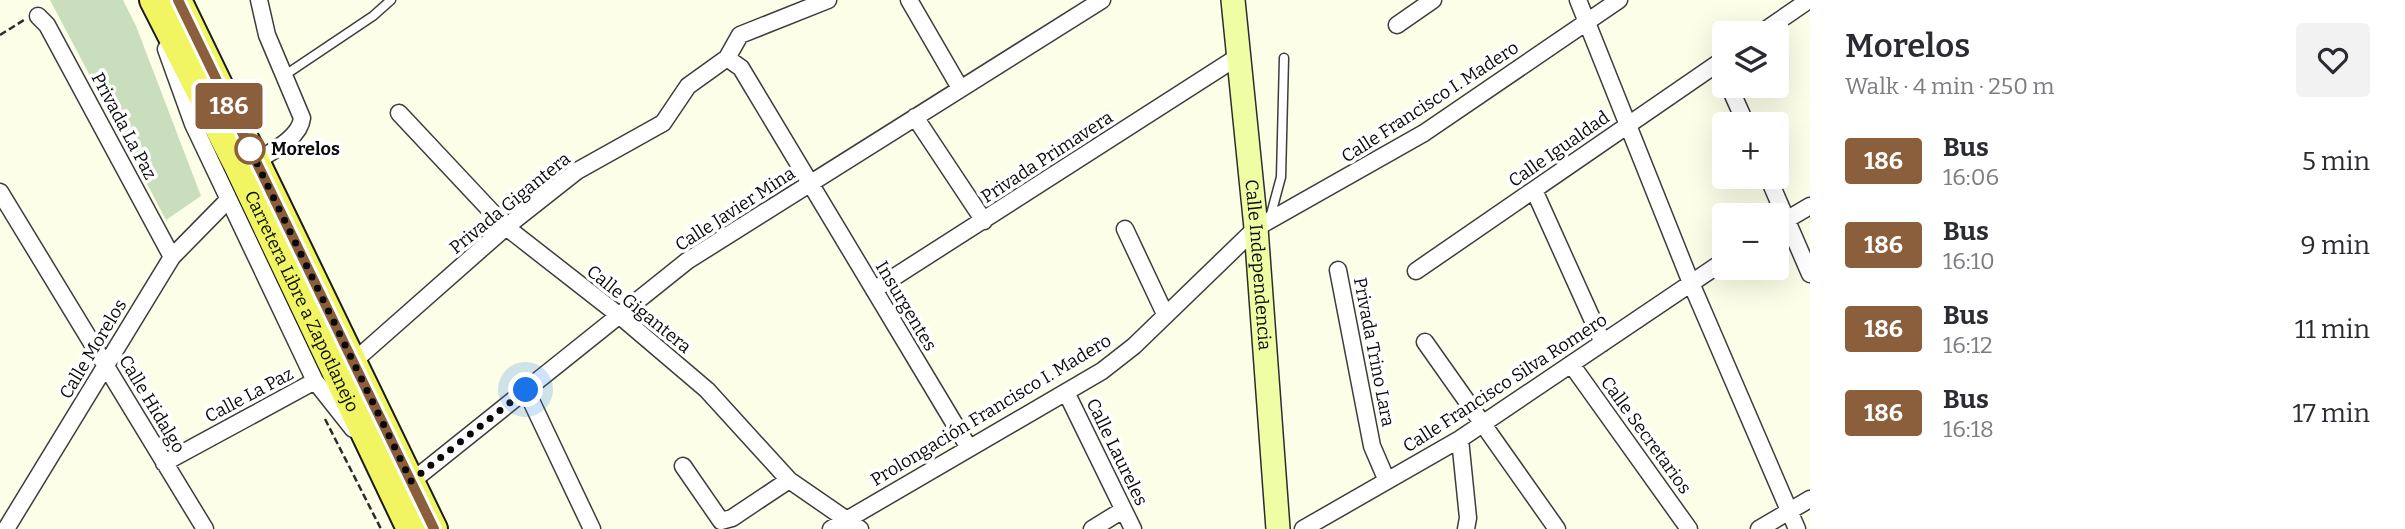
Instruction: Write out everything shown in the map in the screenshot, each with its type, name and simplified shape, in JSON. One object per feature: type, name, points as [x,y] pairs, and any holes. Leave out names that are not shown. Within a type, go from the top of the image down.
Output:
[{"type":"main road","name":"Carretera Libre a Zapotlanejo","points":[[152,0],[236,163],[410,529]]},
{"type":"main road","name":"Carretera Libre a Zapotlanejo","points":[[178,0],[434,529]]},
{"type":"street","points":[[152,0],[192,124],[315,382],[378,463],[402,529]]},
{"type":"street","points":[[256,162],[301,126],[299,108],[267,34],[258,0]]},
{"type":"street","name":"Privada Gigantera","points":[[353,362],[506,227],[577,171],[655,129],[670,115],[688,86],[727,58],[740,35],[828,0]]},
{"type":"street","points":[[909,0],[960,88]]},
{"type":"street","name":"Calle Javier Mina","points":[[415,490],[526,390],[687,261],[1102,0]]},
{"type":"street","name":"Calle Independencia","points":[[1233,0],[1263,224],[1278,529]]},
{"type":"street","points":[[1397,25],[1433,0]]},
{"type":"street","points":[[1578,0],[1691,283],[1797,529]]},
{"type":"street","name":"Calle Francisco I. Madero","points":[[1263,224],[1424,133],[1619,0]]},
{"type":"street","points":[[1778,21],[1809,0]]},
{"type":"street","name":"Privada La Paz","points":[[38,16],[47,25],[172,257]]},
{"type":"street","name":"Privada Primavera","points":[[874,290],[1239,56]]},
{"type":"street","name":"Insurgentes","points":[[727,58],[741,68],[969,448]]},
{"type":"street","name":"Calle Igualdad","points":[[1416,271],[1628,125],[1712,71]]},
{"type":"street","name":"Calle Gigantera","points":[[399,113],[506,227],[620,316],[707,390],[789,480],[860,529]]},
{"type":"street","points":[[915,117],[984,221]]},
{"type":"street","points":[[1534,190],[1603,342]]},
{"type":"street","name":"Calle Hidalgo","points":[[0,192],[205,529]]},
{"type":"street","name":"Calle Morelos","points":[[6,529],[172,257],[228,200]]},
{"type":"street","points":[[1789,218],[1810,206]]},
{"type":"street","name":"Prolongación Francisco I. Madero","points":[[831,529],[1102,371],[1134,346],[1263,224]]},
{"type":"street","points":[[1125,229],[1165,314]]},
{"type":"street","points":[[1789,237],[1810,274]]},
{"type":"street","name":"Calle Francisco Silva Romero","points":[[1303,529],[1460,439],[1712,269]]},
{"type":"street","name":"Privada Trino Lara","points":[[1338,270],[1372,446],[1387,481]]},
{"type":"street","points":[[1425,342],[1557,529]]},
{"type":"street","name":"Calle Secretarios","points":[[1571,364],[1689,529]]},
{"type":"street","name":"Calle La Paz","points":[[164,463],[315,382]]},
{"type":"street","points":[[526,390],[592,529]]},
{"type":"street","name":"Calle Laureles","points":[[1066,392],[1133,529]]},
{"type":"street","points":[[1460,439],[1468,517],[1466,529]]},
{"type":"street","points":[[682,466],[721,521],[732,518],[789,480]]},
{"type":"street","points":[[415,490],[441,529]]},
{"type":"street","points":[[1759,529],[1788,509],[1810,499]]},
{"type":"street","points":[[1092,529],[1123,510]]},
{"type":"lane","points":[[285,75],[373,16],[391,0]]},
{"type":"lane","points":[[1263,224],[1281,177],[1284,58]]},
{"type":"path","points":[[0,35],[27,18],[38,16]]},
{"type":"green space","points":[[50,0],[123,0],[136,26],[201,196],[166,220]]},
{"type":"bus line","name":"186","points":[[178,0],[434,529]]},
{"type":"place","name":"Morelos","points":[[250,149]]},
{"type":"route","points":[[250,149],[248,145],[411,481],[526,390]]}]
